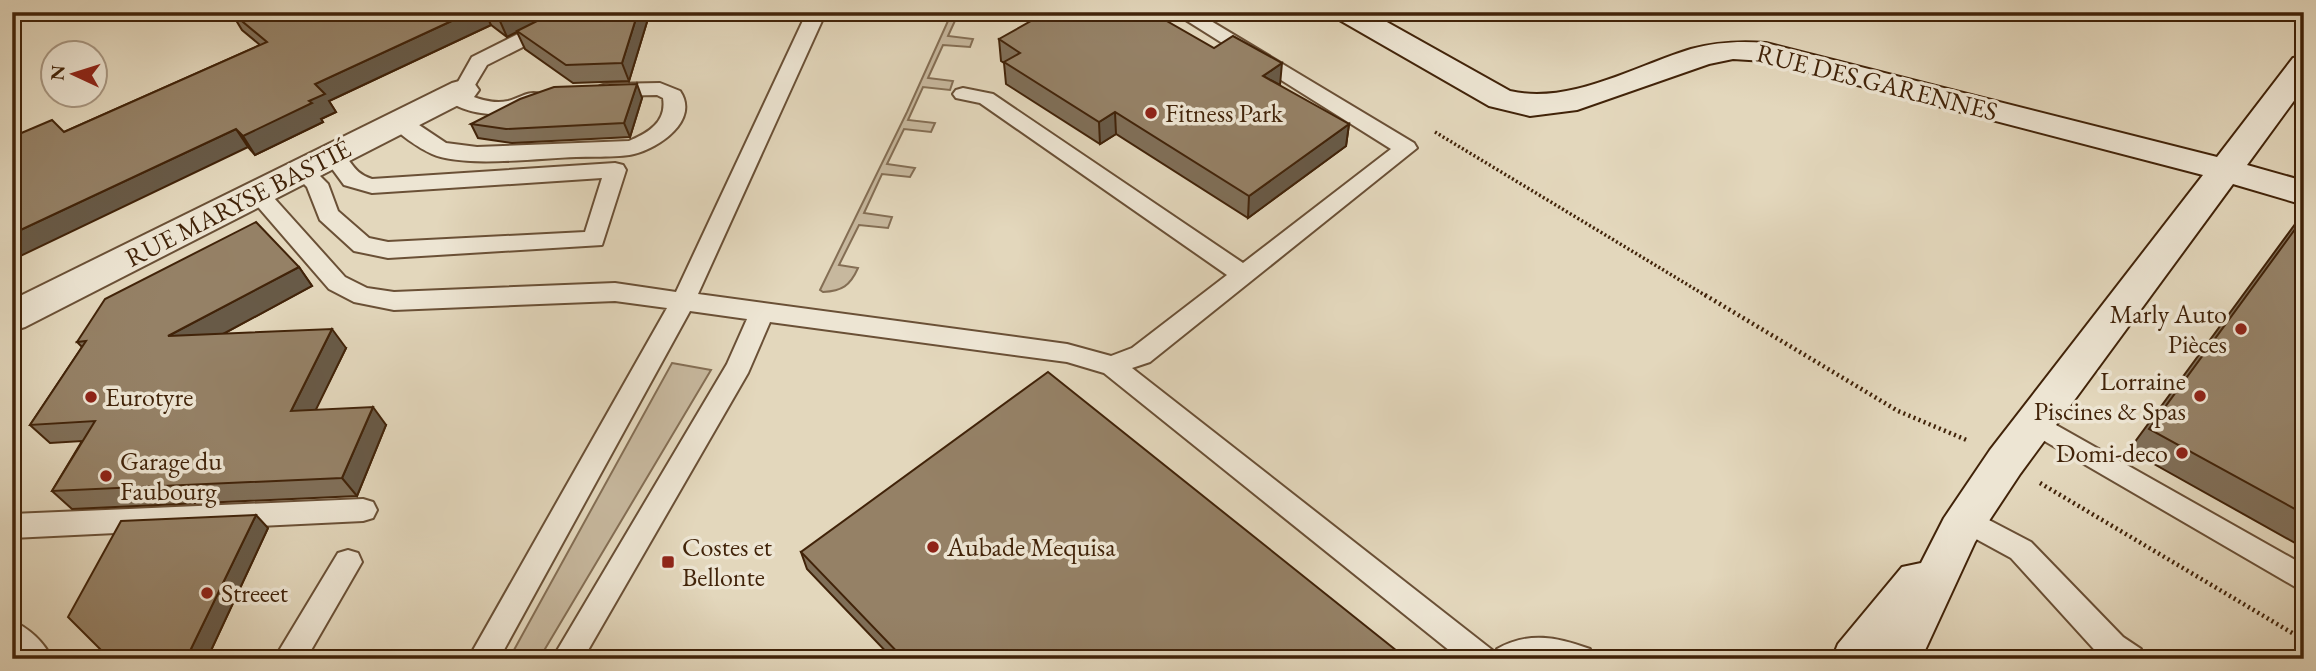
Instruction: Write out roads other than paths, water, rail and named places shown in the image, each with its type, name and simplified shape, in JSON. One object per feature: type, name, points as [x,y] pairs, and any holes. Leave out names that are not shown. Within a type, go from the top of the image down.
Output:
[{"type":"street","name":"RUE DES GARENNES","points":[[1347,12],[1500,99],[1530,106],[1566,103],[1720,51],[1749,50],[1814,64],[2304,193]]},
{"type":"street","points":[[1855,659],[1963,526],[2033,422],[2304,65]]},
{"type":"street","name":"RUE MARYSE BASTIÉ","points":[[12,317],[458,92]]},
{"type":"street","points":[[1897,659],[1963,526]]},
{"type":"lane","points":[[555,93],[543,93],[512,109],[476,107],[458,92],[479,61],[577,12]]},
{"type":"lane","points":[[484,659],[682,302],[817,12]]},
{"type":"lane","points":[[1112,366],[1141,355],[1406,148],[1182,12]]},
{"type":"lane","points":[[400,122],[439,149],[477,153],[631,148],[647,143],[662,133],[676,105],[673,95],[660,89],[581,92]]},
{"type":"lane","points":[[963,94],[986,98],[1244,275]]},
{"type":"lane","points":[[302,171],[317,184],[328,215],[362,245],[388,250],[594,239],[615,170],[372,186],[352,180],[333,155]]},
{"type":"lane","points":[[257,193],[337,283],[362,296],[394,301],[615,292],[1067,353],[1112,366],[1483,659]]},
{"type":"lane","points":[[567,659],[740,366],[762,311]]},
{"type":"lane","points":[[2033,422],[2304,580]]},
{"type":"lane","points":[[12,526],[363,510]]},
{"type":"lane","points":[[1963,526],[2021,550],[2112,647],[2130,659]]},
{"type":"lane","points":[[289,659],[348,562]]},
{"type":"lane","points":[[12,634],[37,659]]},
{"type":"lane","points":[[1508,659],[1536,649],[1562,652],[1579,659]]},
{"type":"place","name":"Fitness Park","points":[[1151,113]]},
{"type":"place","name":"Marly Auto Pièces","points":[[2241,329]]},
{"type":"place","name":"Lorraine Piscines & Spas","points":[[2200,396]]},
{"type":"place","name":"Eurotyre","points":[[91,397]]},
{"type":"place","name":"Domi-deco","points":[[2182,453]]},
{"type":"place","name":"Garage du Faubourg","points":[[106,476]]},
{"type":"place","name":"Aubade Mequisa","points":[[933,547]]},
{"type":"place","name":"Costes et Bellonte","points":[[668,562]]},
{"type":"place","name":"Streeet","points":[[207,593]]}]
